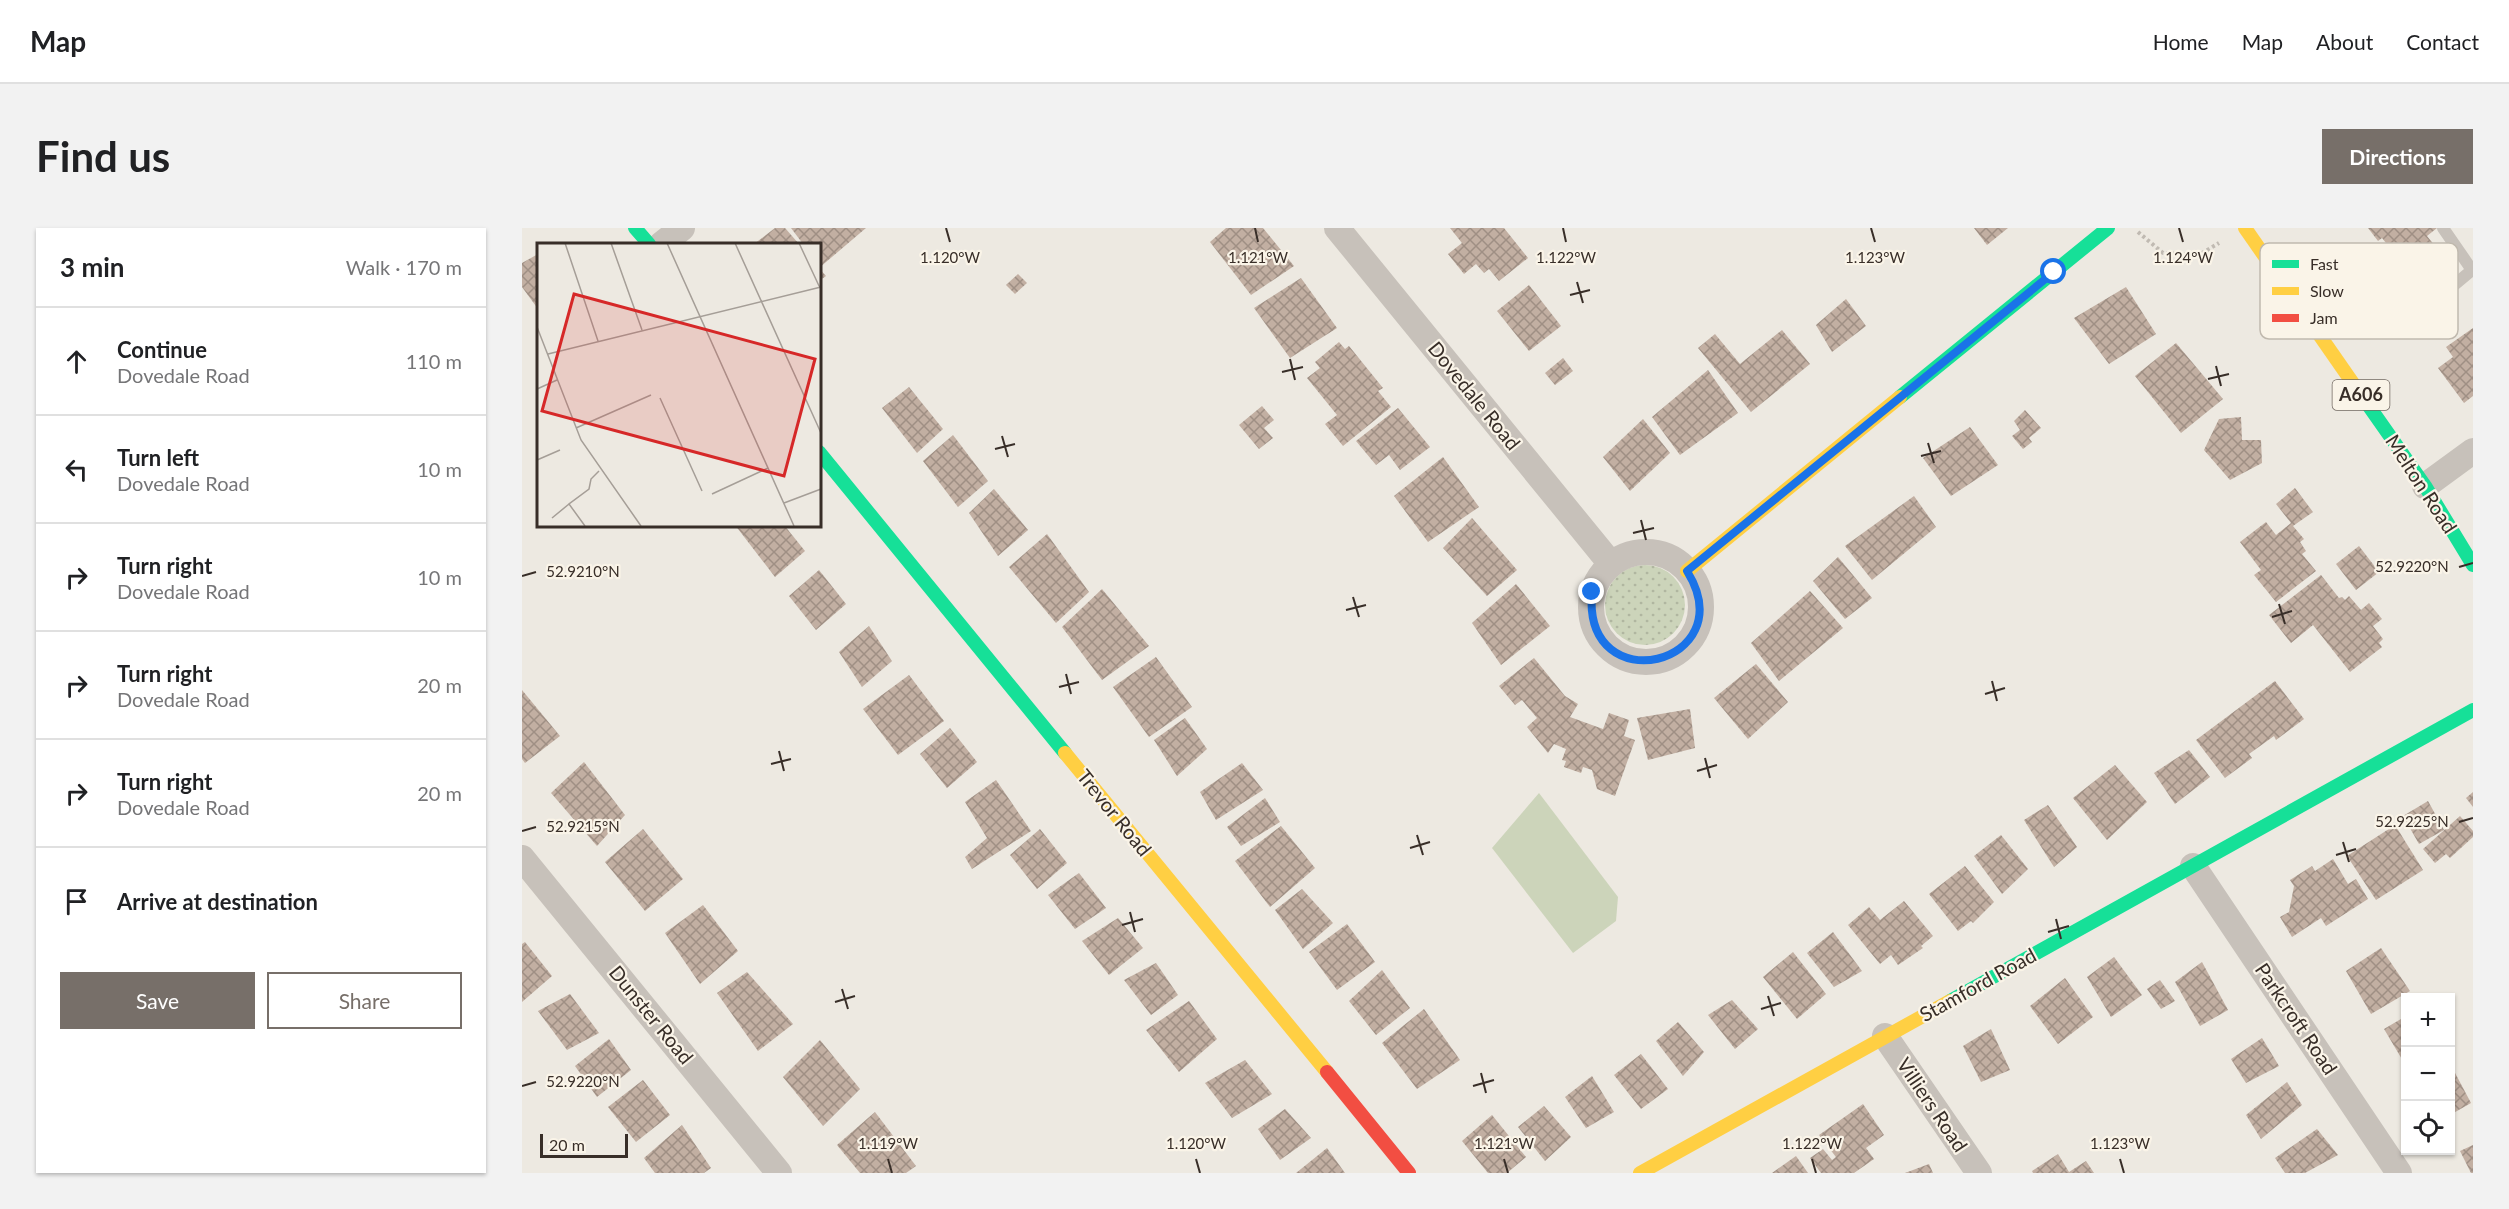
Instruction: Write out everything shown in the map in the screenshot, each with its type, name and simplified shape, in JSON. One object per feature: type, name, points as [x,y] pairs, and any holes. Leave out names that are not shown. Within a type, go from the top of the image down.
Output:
[{"type":"street","points":[[635,228],[648,243]]},
{"type":"street","points":[[663,243],[682,228]]},
{"type":"street","name":"Dovedale Road","points":[[1337,228],[1611,564]]},
{"type":"street","points":[[1687,571],[2108,228]]},
{"type":"street","name":"Melton Road","points":[[2244,228],[2260,251]]},
{"type":"street","name":"Melton Road","points":[[2322,339],[2425,486],[2473,565]]},
{"type":"street","points":[[2425,486],[2473,451]]},
{"type":"street","name":"Trevor Road","points":[[820,454],[1409,1173]]},
{"type":"street","points":[[1642,552],[1659,553],[1675,560],[1687,571],[1696,585],[1701,602],[1700,619],[1693,635],[1682,649],[1667,658],[1650,662],[1632,660],[1616,653],[1603,642],[1594,627],[1591,610],[1592,592],[1599,577],[1611,564],[1626,555],[1642,552]]},
{"type":"street","name":"Stamford Road","points":[[1640,1173],[2473,710]]},
{"type":"street","name":"Dunster Road","points":[[522,858],[779,1173]]},
{"type":"street","name":"Parkcroft Road","points":[[2193,866],[2399,1173]]},
{"type":"street","name":"Villiers Road","points":[[1886,1036],[1979,1173]]},
{"type":"lane","points":[[2443,228],[2453,243]]},
{"type":"lane","points":[[2458,250],[2472,270],[2458,282]]},
{"type":"path","points":[[2133,228],[2163,253],[2199,255],[2225,239]]},
{"type":"green space","points":[[1645,565],[1660,568],[1673,577],[1682,590],[1685,605],[1682,620],[1673,633],[1660,642],[1645,645],[1630,642],[1617,633],[1608,620],[1605,605],[1608,590],[1617,577],[1630,568]]},
{"type":"green space","points":[[1539,793],[1618,897],[1616,921],[1573,953],[1492,848]]},
{"type":"building","points":[[775,228],[785,228],[798,243],[755,243]]},
{"type":"building","points":[[791,228],[866,228],[820,267],[820,243],[802,243]]},
{"type":"building","points":[[1226,228],[1263,228],[1294,266],[1251,295],[1210,242]]},
{"type":"building","points":[[1450,228],[1504,228],[1528,258],[1499,281],[1489,269],[1484,273],[1476,264],[1464,274],[1448,254],[1462,243]]},
{"type":"building","points":[[1974,228],[2008,228],[1987,245]]},
{"type":"building","points":[[2368,228],[2437,228],[2427,236],[2433,243],[2386,243],[2382,238],[2378,241]]},
{"type":"building","points":[[537,255],[537,308],[522,287],[522,263]]},
{"type":"building","points":[[820,269],[826,276],[820,280]]},
{"type":"building","points":[[1018,274],[1027,283],[1015,294],[1006,285]]},
{"type":"building","points":[[1301,278],[1337,328],[1290,358],[1254,308]]},
{"type":"building","points":[[1529,285],[1561,326],[1529,351],[1497,311]]},
{"type":"building","points":[[2126,287],[2156,334],[2109,364],[2074,318]]},
{"type":"building","points":[[1846,299],[1866,326],[1832,352],[1816,325]]},
{"type":"building","points":[[2473,328],[2473,396],[2464,403],[2438,368],[2453,357],[2446,347]]},
{"type":"building","points":[[1782,330],[1810,364],[1751,412],[1698,348],[1715,334],[1740,364]]},
{"type":"building","points":[[1339,342],[1345,349],[1349,346],[1383,388],[1378,391],[1391,407],[1343,446],[1325,424],[1337,415],[1307,378],[1320,368],[1315,362]]},
{"type":"building","points":[[2176,343],[2223,399],[2181,433],[2135,376]]},
{"type":"building","points":[[1563,358],[1573,371],[1555,385],[1545,373]]},
{"type":"building","points":[[1708,370],[1738,413],[1680,455],[1652,417]]},
{"type":"building","points":[[909,387],[943,429],[917,453],[882,408]]},
{"type":"building","points":[[1262,406],[1274,420],[1264,428],[1273,438],[1259,449],[1239,425]]},
{"type":"building","points":[[1398,408],[1430,447],[1400,470],[1389,455],[1376,465],[1356,441]]},
{"type":"building","points":[[2025,410],[2041,428],[2029,438],[2032,442],[2023,449],[2012,436],[2020,430],[2014,421]]},
{"type":"building","points":[[2241,417],[2242,440],[2261,440],[2262,463],[2230,480],[2204,450],[2219,419]]},
{"type":"building","points":[[1643,419],[1670,453],[1630,491],[1603,457]]},
{"type":"building","points":[[1970,427],[1998,465],[1951,496],[1923,458]]},
{"type":"building","points":[[953,435],[988,481],[958,507],[923,461]]},
{"type":"building","points":[[1443,457],[1479,507],[1428,542],[1394,496]]},
{"type":"building","points":[[2295,488],[2313,512],[2293,526],[2304,539],[2300,542],[2306,551],[2302,554],[2316,571],[2276,602],[2254,575],[2261,570],[2240,542],[2266,522],[2276,535],[2291,523],[2276,504]]},
{"type":"building","points":[[994,489],[1028,530],[998,556],[969,513]]},
{"type":"building","points":[[1914,496],[1936,527],[1872,580],[1845,546]]},
{"type":"building","points":[[1472,518],[1517,570],[1487,596],[1443,548]]},
{"type":"building","points":[[736,526],[785,526],[805,551],[775,577]]},
{"type":"building","points":[[1047,534],[1089,592],[1056,623],[1009,567]]},
{"type":"building","points":[[2359,546],[2379,572],[2356,590],[2336,564]]},
{"type":"building","points":[[1838,557],[1872,598],[1845,619],[1813,581]]},
{"type":"building","points":[[819,570],[846,604],[816,630],[789,596]]},
{"type":"building","points":[[2321,575],[2339,598],[2342,597],[2345,600],[2349,596],[2361,610],[2369,603],[2382,619],[2373,626],[2383,639],[2379,643],[2382,647],[2350,672],[2313,625],[2291,643],[2269,615]]},
{"type":"building","points":[[1516,584],[1550,626],[1501,665],[1472,623]]},
{"type":"building","points":[[1102,589],[1149,646],[1102,680],[1062,627]]},
{"type":"building","points":[[1810,591],[1843,628],[1779,681],[1751,643]]},
{"type":"building","points":[[869,626],[892,661],[862,687],[839,652]]},
{"type":"building","points":[[1156,657],[1192,707],[1149,737],[1113,687]]},
{"type":"building","points":[[1534,658],[1565,696],[1578,704],[1570,717],[1603,729],[1609,713],[1629,720],[1624,736],[1635,740],[1615,796],[1597,789],[1592,770],[1583,767],[1581,773],[1564,767],[1566,761],[1562,760],[1566,749],[1554,744],[1548,753],[1527,727],[1537,718],[1522,700],[1515,705],[1499,686]]},
{"type":"building","points":[[1756,664],[1788,702],[1748,739],[1714,698]]},
{"type":"building","points":[[909,675],[944,721],[898,755],[863,709]]},
{"type":"building","points":[[2275,681],[2304,719],[2276,740],[2274,736],[2249,754],[2252,758],[2225,778],[2196,740]]},
{"type":"building","points":[[522,690],[560,736],[525,763],[522,759]]},
{"type":"building","points":[[1690,709],[1695,748],[1648,760],[1637,718]]},
{"type":"building","points":[[1185,718],[1207,749],[1177,776],[1154,740]]},
{"type":"building","points":[[950,728],[977,762],[947,788],[920,754]]},
{"type":"building","points":[[2189,750],[2210,777],[2175,804],[2154,773]]},
{"type":"building","points":[[584,762],[625,815],[597,846],[551,793]]},
{"type":"building","points":[[1242,763],[1263,790],[1216,820],[1200,792]]},
{"type":"building","points":[[2115,765],[2147,802],[2107,840],[2073,798]]},
{"type":"building","points":[[996,780],[1031,831],[972,869],[965,857],[987,838],[965,802]]},
{"type":"building","points":[[2473,792],[2473,807],[2466,798]]},
{"type":"building","points":[[1265,798],[1280,822],[1241,846],[1227,827]]},
{"type":"building","points":[[2428,801],[2444,830],[2419,844],[2403,816]]},
{"type":"building","points":[[2048,805],[2077,847],[2054,867],[2024,820]]},
{"type":"building","points":[[2460,816],[2473,831],[2473,837],[2450,858],[2446,854],[2435,863],[2423,849]]},
{"type":"building","points":[[2395,825],[2423,870],[2376,900],[2347,856]]},
{"type":"building","points":[[1281,826],[1315,868],[1270,907],[1235,861]]},
{"type":"building","points":[[643,829],[683,879],[645,911],[605,862]]},
{"type":"building","points":[[1040,829],[1067,863],[1037,889],[1010,855]]},
{"type":"building","points":[[2001,835],[2028,869],[2002,894],[1974,856]]},
{"type":"building","points":[[2333,859],[2348,884],[2356,879],[2368,899],[2326,926],[2321,918],[2292,937],[2280,917],[2289,912],[2294,886],[2290,880],[2312,866],[2315,871]]},
{"type":"building","points":[[1965,866],[1994,902],[1973,923],[1971,921],[1958,931],[1929,894]]},
{"type":"building","points":[[1079,873],[1106,908],[1075,929],[1048,895]]},
{"type":"building","points":[[1302,889],[1333,923],[1303,949],[1275,910]]},
{"type":"building","points":[[1904,901],[1933,936],[1921,946],[1923,948],[1898,965],[1891,955],[1880,964],[1848,925],[1869,907],[1880,920]]},
{"type":"building","points":[[703,905],[738,951],[700,984],[665,933]]},
{"type":"building","points":[[1118,918],[1143,948],[1109,975],[1082,941]]},
{"type":"building","points":[[1347,924],[1375,962],[1337,990],[1309,952]]},
{"type":"building","points":[[1833,932],[1862,971],[1834,987],[1807,953]]},
{"type":"building","points":[[525,942],[552,976],[522,1002],[522,944]]},
{"type":"building","points":[[2381,948],[2410,991],[2401,993],[2401,996],[2371,1014],[2346,971]]},
{"type":"building","points":[[1793,952],[1826,994],[1797,1019],[1763,977]]},
{"type":"building","points":[[2114,957],[2142,995],[2111,1017],[2087,977]]},
{"type":"building","points":[[2202,962],[2228,1010],[2200,1026],[2175,982]]},
{"type":"building","points":[[1156,963],[1178,995],[1151,1015],[1124,980]]},
{"type":"building","points":[[1382,970],[1410,1008],[1376,1035],[1349,1001]]},
{"type":"building","points":[[747,972],[793,1024],[758,1051],[717,993]]},
{"type":"building","points":[[2065,978],[2093,1017],[2058,1044],[2030,1006]]},
{"type":"building","points":[[2160,980],[2175,1001],[2161,1009],[2147,989]]},
{"type":"building","points":[[570,994],[599,1033],[567,1050],[538,1011]]},
{"type":"building","points":[[1732,1000],[1758,1029],[1735,1049],[1708,1015]]},
{"type":"building","points":[[1189,1001],[1217,1039],[1179,1072],[1146,1030]]},
{"type":"building","points":[[1424,1009],[1460,1060],[1417,1089],[1382,1043]]},
{"type":"building","points":[[2401,1019],[2401,1058],[2384,1029]]},
{"type":"building","points":[[1678,1022],[1704,1052],[1683,1076],[1656,1041]]},
{"type":"building","points":[[1991,1029],[2010,1070],[1981,1082],[1963,1046]]},
{"type":"building","points":[[2262,1038],[2279,1066],[2246,1083],[2231,1059]]},
{"type":"building","points":[[609,1039],[631,1070],[597,1097],[575,1066]]},
{"type":"building","points":[[820,1040],[860,1089],[823,1126],[783,1077]]},
{"type":"building","points":[[1641,1054],[1668,1089],[1641,1109],[1614,1075]]},
{"type":"building","points":[[1245,1060],[1272,1094],[1232,1118],[1205,1083]]},
{"type":"building","points":[[2455,1073],[2471,1103],[2455,1112]]},
{"type":"building","points":[[1592,1076],[1614,1112],[1586,1128],[1565,1097]]},
{"type":"building","points":[[643,1080],[670,1115],[636,1142],[608,1107]]},
{"type":"building","points":[[2287,1082],[2302,1105],[2261,1139],[2246,1115]]},
{"type":"building","points":[[1863,1104],[1884,1135],[1866,1148],[1874,1159],[1854,1173],[1821,1173],[1810,1158],[1823,1149],[1832,1160],[1836,1157],[1819,1135]]},
{"type":"building","points":[[1544,1106],[1571,1137],[1545,1161],[1518,1127]]},
{"type":"building","points":[[1285,1109],[1311,1138],[1280,1160],[1258,1129]]},
{"type":"building","points":[[875,1112],[916,1166],[906,1173],[860,1173],[837,1145]]},
{"type":"building","points":[[1492,1115],[1526,1157],[1507,1173],[1488,1173],[1462,1141]]},
{"type":"building","points":[[682,1125],[711,1168],[704,1173],[655,1173],[644,1158]]},
{"type":"building","points":[[2317,1129],[2338,1155],[2305,1173],[2285,1173],[2275,1158]]},
{"type":"building","points":[[2473,1145],[2473,1173],[2471,1173],[2460,1151]]},
{"type":"building","points":[[1327,1148],[1345,1173],[1296,1173]]},
{"type":"building","points":[[2058,1154],[2069,1172],[2086,1161],[2094,1173],[2033,1173],[2032,1171]]},
{"type":"building","points":[[1796,1156],[1808,1173],[1772,1173]]},
{"type":"building","points":[[1929,1164],[1933,1173],[1905,1173]]},
{"type":"traffic: fast","points":[[635,228],[648,243]]},
{"type":"traffic: fast","points":[[1900,397],[2108,228]]},
{"type":"traffic: fast","points":[[2366,402],[2425,486],[2473,565]]},
{"type":"traffic: fast","points":[[820,453],[1065,753]]},
{"type":"traffic: fast","points":[[1950,1001],[2473,710]]},
{"type":"traffic: slow","points":[[2245,228],[2260,250]]},
{"type":"traffic: slow","points":[[2322,339],[2366,402]]},
{"type":"traffic: slow","points":[[1687,571],[1900,397]]},
{"type":"traffic: slow","points":[[1065,753],[1327,1072]]},
{"type":"traffic: slow","points":[[1640,1173],[1950,1001]]},
{"type":"traffic: jam","points":[[1327,1072],[1409,1173]]},
{"type":"route","points":[[1592,592],[1591,610],[1594,627],[1603,642],[1616,653],[1632,660],[1650,662],[1667,658],[1682,649],[1693,635],[1700,619],[1701,602],[1696,585],[1687,571],[2054,272]]}]
